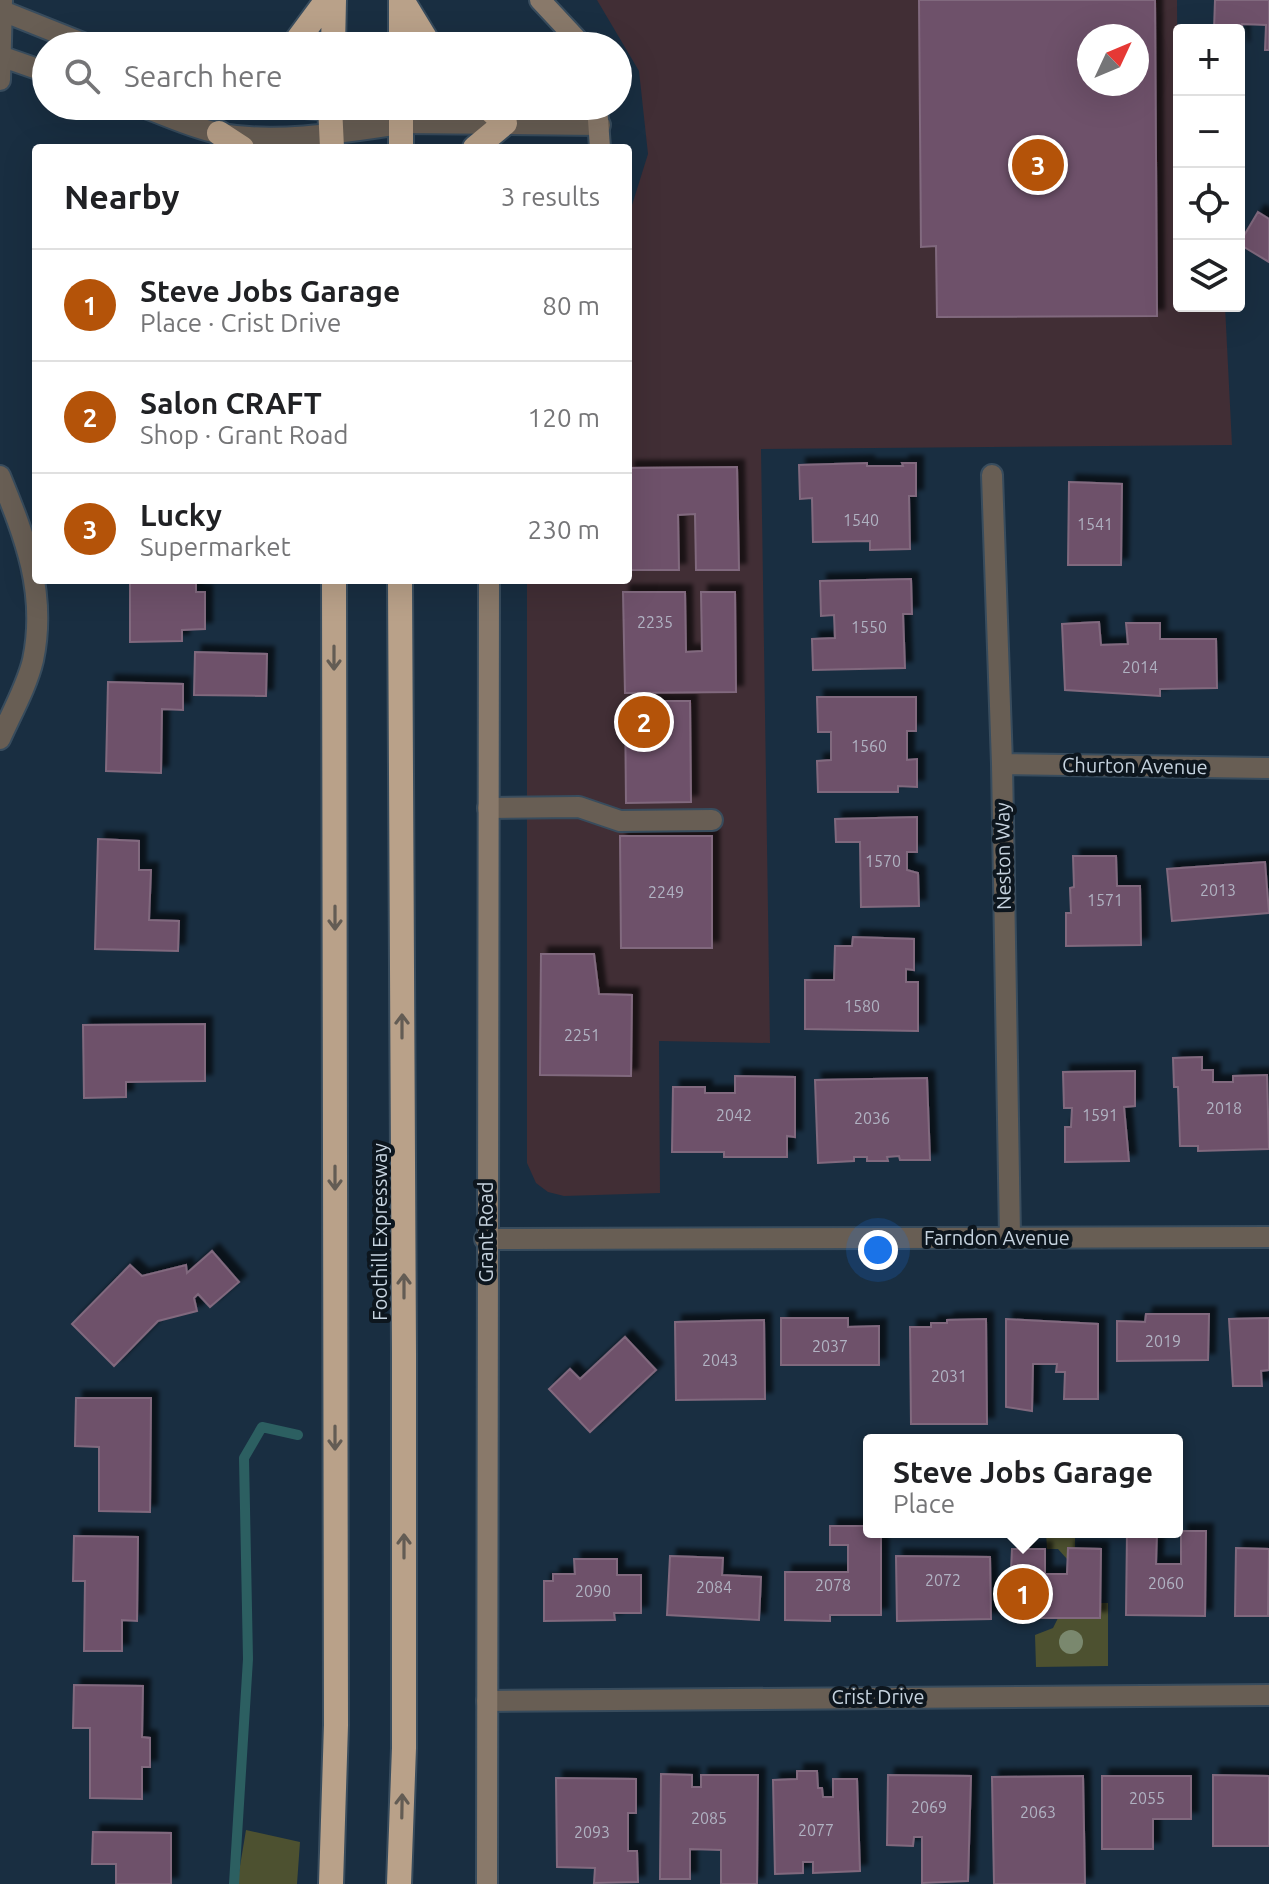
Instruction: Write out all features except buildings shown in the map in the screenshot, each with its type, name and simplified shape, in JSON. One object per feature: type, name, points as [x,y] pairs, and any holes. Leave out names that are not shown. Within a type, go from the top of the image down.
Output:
[{"type":"highway","points":[[303,32],[327,0]]},
{"type":"highway","points":[[333,32],[334,0]]},
{"type":"highway","points":[[401,32],[402,0]]},
{"type":"highway","points":[[402,0],[421,32]]},
{"type":"highway","points":[[401,120],[401,144]]},
{"type":"highway","points":[[480,144],[505,123],[502,120]]},
{"type":"highway","points":[[219,133],[236,144]]},
{"type":"highway","points":[[331,1884],[336,1725],[334,584]]},
{"type":"highway","name":"Foothill Expressway","points":[[399,1884],[404,1748],[400,584]]},
{"type":"street","points":[[540,0],[570,32]]},
{"type":"street","points":[[0,80],[1,7],[56,32]]},
{"type":"street","points":[[2,56],[32,67]]},
{"type":"street","points":[[181,120],[219,133],[362,120]]},
{"type":"street","points":[[466,120],[505,123],[540,120]]},
{"type":"street","points":[[599,120],[600,144]]},
{"type":"street","name":"Neston Way","points":[[992,475],[1002,764],[1010,1237]]},
{"type":"street","points":[[0,476],[29,545],[32,562]]},
{"type":"street","points":[[0,739],[32,661],[39,601],[36,584]]},
{"type":"street","name":"Grant Road","points":[[487,1884],[485,1239],[489,584]]},
{"type":"street","name":"Churton Avenue","points":[[1002,764],[1269,768]]},
{"type":"street","points":[[488,808],[579,807],[620,821],[712,820]]},
{"type":"street","name":"Farndon Avenue","points":[[485,1239],[1269,1237]]},
{"type":"street","name":"Crist Drive","points":[[487,1701],[1269,1695]]},
{"type":"shaded area","points":[[597,0],[1177,0],[1177,24],[1173,24],[1173,312],[1225,312],[1232,445],[761,449],[770,1043],[659,1041],[660,1193],[564,1196],[548,1192],[536,1183],[527,1163],[527,584],[632,584],[632,205],[648,154],[639,71],[632,59],[632,32],[616,32]]},
{"type":"green space","points":[[1046,1538],[1075,1538],[1075,1548],[1068,1549],[1067,1559],[1058,1549],[1047,1549]]},
{"type":"green space","points":[[1100,1603],[1108,1603],[1108,1666],[1036,1667],[1035,1635],[1053,1628],[1058,1618],[1100,1618]]},
{"type":"green space","points":[[246,1830],[300,1842],[297,1884],[237,1884]]},
{"type":"waterway","points":[[234,1884],[248,1659],[244,1458],[262,1427],[298,1435]]},
{"type":"place","name":"Lucky","points":[[1038,165]]},
{"type":"place","name":"Salon CRAFT","points":[[644,722]]},
{"type":"place","name":"Steve Jobs Garage","points":[[1023,1594]]}]
